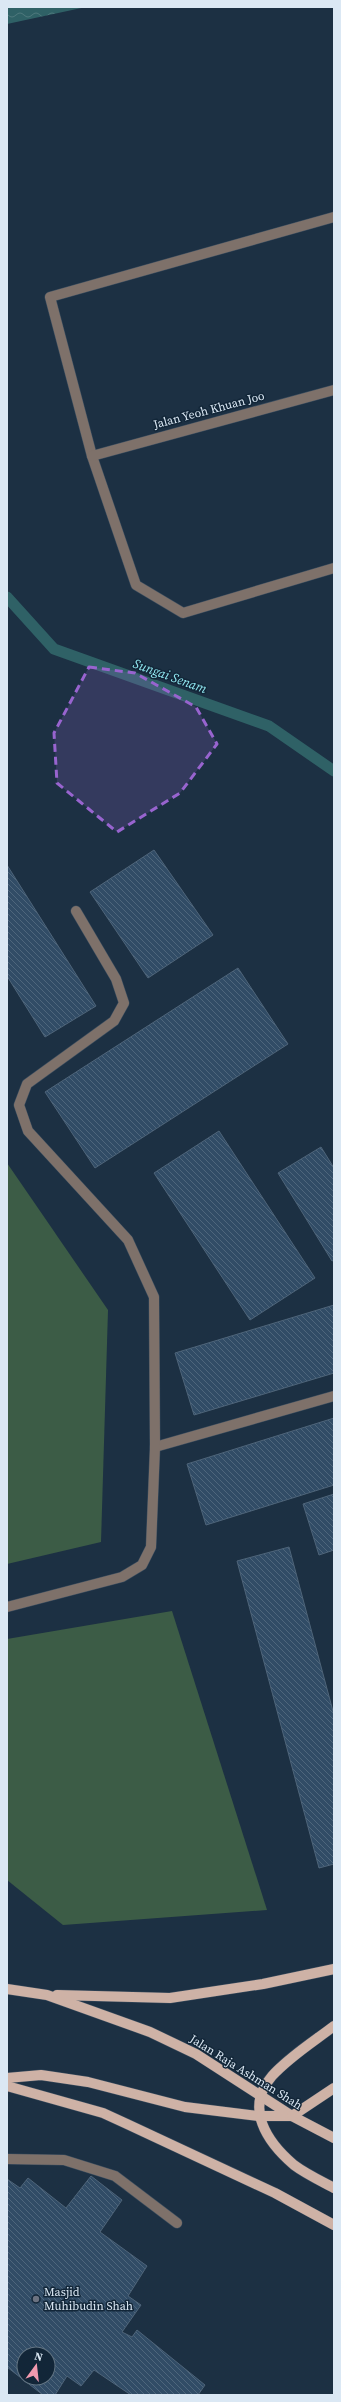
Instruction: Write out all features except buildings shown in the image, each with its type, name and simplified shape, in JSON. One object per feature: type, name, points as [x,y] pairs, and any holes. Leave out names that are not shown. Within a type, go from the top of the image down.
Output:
[{"type":"main road","points":[[47,1995],[170,1998],[263,1984],[334,1968]]},
{"type":"main road","name":"Jalan Raja Ashman Shah","points":[[7,1989],[47,1995],[150,2032],[196,2054],[292,2116],[334,2138]]},
{"type":"main road","points":[[334,2026],[292,2058],[271,2077],[260,2095],[258,2116],[273,2144],[295,2166],[334,2188]]},
{"type":"main road","points":[[7,2078],[41,2075],[88,2082],[185,2107],[258,2116],[292,2116],[334,2088]]},
{"type":"main road","points":[[7,2086],[103,2114],[127,2124],[275,2193],[334,2225]]},
{"type":"street","points":[[334,217],[50,296],[92,456],[136,585],[183,613],[334,568]]},
{"type":"street","name":"Jalan Yeoh Khuan Joo","points":[[92,456],[334,390]]},
{"type":"street","points":[[7,1607],[122,1577],[142,1565],[151,1547],[155,1447],[154,1297],[128,1240],[28,1131],[19,1104],[27,1084],[114,1021],[124,1002],[116,979],[76,911]]},
{"type":"street","points":[[155,1447],[334,1396]]},
{"type":"street","points":[[7,2159],[64,2160],[115,2176],[177,2223]]},
{"type":"highlighted area","points":[[89,667],[135,673],[196,707],[217,744],[180,793],[117,832],[57,783],[54,733]]},
{"type":"shaded area","points":[[7,1163],[108,1310],[101,1542],[7,1564]]},
{"type":"shaded area","points":[[172,1611],[267,1910],[63,1925],[7,1880],[7,1639]]},
{"type":"water","points":[[7,7],[86,7],[7,24]]},
{"type":"waterway","name":"Sungai Senam","points":[[7,597],[54,649],[269,726],[334,771]]},
{"type":"place","name":"Masjid Muhibudin Shah","points":[[36,2299]]}]
